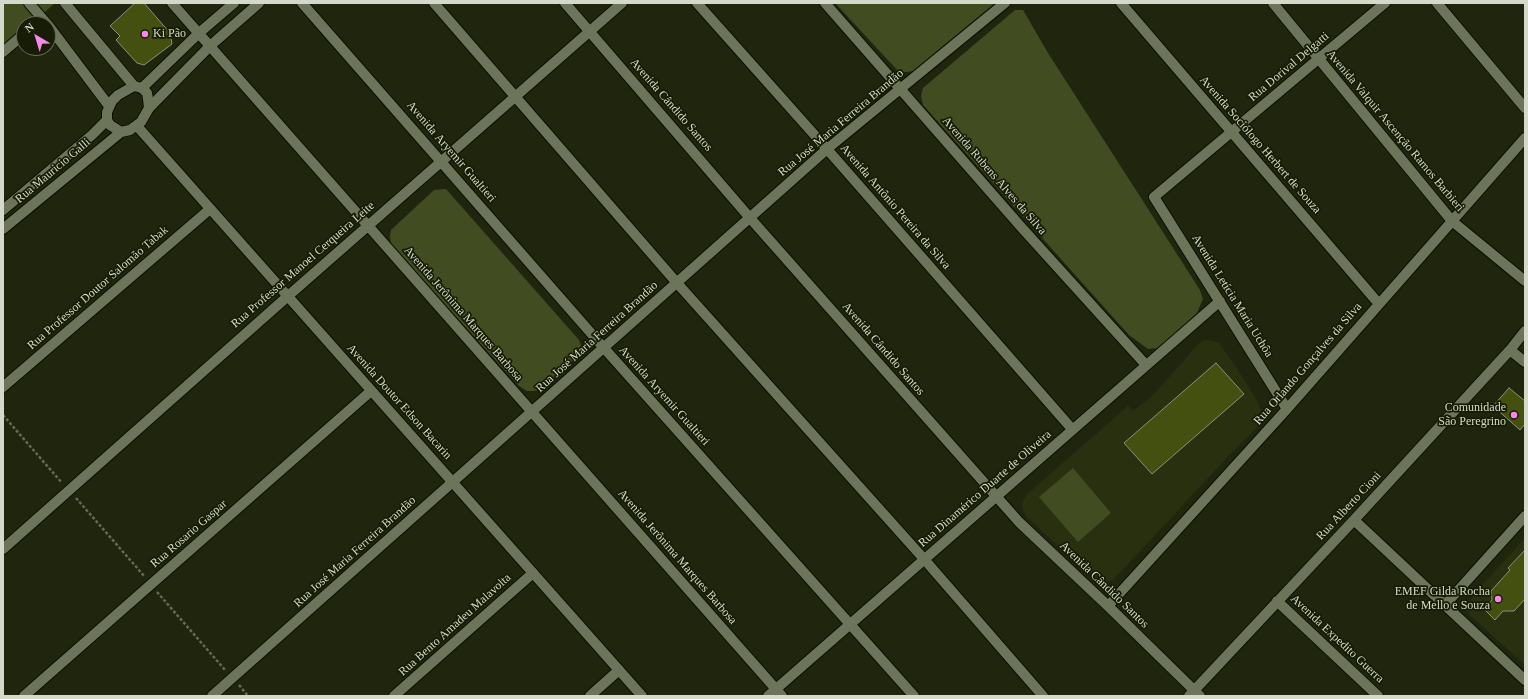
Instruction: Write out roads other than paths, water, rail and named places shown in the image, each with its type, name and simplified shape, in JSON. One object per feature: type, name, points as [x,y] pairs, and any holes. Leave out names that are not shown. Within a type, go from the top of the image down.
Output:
[{"type":"street","points":[[29,3],[39,16]]},
{"type":"street","points":[[65,3],[138,87],[146,94],[148,99],[148,108]]},
{"type":"street","name":"Avenida Jerônima Marques Barbosa","points":[[172,3],[779,692]]},
{"type":"street","points":[[234,3],[138,87],[118,95],[107,112],[107,120],[110,125],[121,132],[130,130],[137,126],[141,122],[148,108],[210,46],[259,3]]},
{"type":"street","name":"Avenida Aryemir Gualtieri","points":[[302,3],[442,161],[604,348],[914,696]]},
{"type":"street","points":[[434,3],[677,283],[924,559],[1043,696]]},
{"type":"street","name":"Avenida Cândido Santos","points":[[565,3],[750,218],[996,497],[1019,522],[1108,606],[1194,694]]},
{"type":"street","name":"Rua Professor Manoel Cerqueira Leite","points":[[3,549],[288,296],[622,3]]},
{"type":"street","name":"Avenida Antônio Pereira da Silva","points":[[697,3],[1072,429]]},
{"type":"street","name":"Avenida Rubens Alves da Silva","points":[[825,3],[1022,228],[1146,365]]},
{"type":"street","name":"Rua José Maria Ferreira Brandão","points":[[212,696],[827,149],[1005,3]]},
{"type":"street","name":"Avenida Sociólogo Herbert de Souza","points":[[1121,3],[1379,304]]},
{"type":"street","name":"Avenida Valquir Ascenção Ramos Barbieri","points":[[1273,3],[1452,221],[1525,281]]},
{"type":"street","name":"Rua Dorival Delgatti","points":[[1154,197],[1385,3]]},
{"type":"street","points":[[1437,3],[1525,108]]},
{"type":"street","points":[[56,38],[110,106]]},
{"type":"street","points":[[3,52],[16,41]]},
{"type":"street","name":"Rua Mauricio Galli","points":[[3,210],[92,135],[107,120]]},
{"type":"street","name":"Avenida Doutor Edson Bacarin","points":[[137,126],[642,696]]},
{"type":"street","name":"Rua Mauricio Galli","points":[[3,229],[121,132]]},
{"type":"street","name":"Rua Orlando Gonçalves da Silva","points":[[1108,606],[1287,409],[1525,138]]},
{"type":"street","name":"Avenida Letícia Maria Uchôa","points":[[1154,197],[1287,409]]},
{"type":"street","name":"Rua Professor Doutor Salomão Tabak","points":[[3,387],[210,209]]},
{"type":"street","name":"Rua Dinamérico Duarte de Oliveira","points":[[768,696],[779,692],[850,624],[1220,301]]},
{"type":"street","name":"Rua Alberto Cioni","points":[[1194,694],[1277,601],[1354,520],[1510,350],[1525,331]]},
{"type":"street","points":[[1510,350],[1525,362]]},
{"type":"street","name":"Rua Rosario Gaspar","points":[[24,696],[372,391]]},
{"type":"street","points":[[1445,605],[1525,516]]},
{"type":"street","points":[[1354,520],[1525,680]]},
{"type":"street","name":"Rua Bento Amadeu Malavolta","points":[[394,696],[533,573]]},
{"type":"street","name":"Avenida Expedito Guerra","points":[[1277,601],[1378,696]]},
{"type":"street","points":[[590,696],[619,670]]},
{"type":"place","name":"Ki Pão","points":[[145,34]]},
{"type":"place","name":"Comunidade São Peregrino","points":[[1514,415]]},
{"type":"place","name":"EMEF Gilda Rocha de Mello e Souza","points":[[1498,599]]}]
